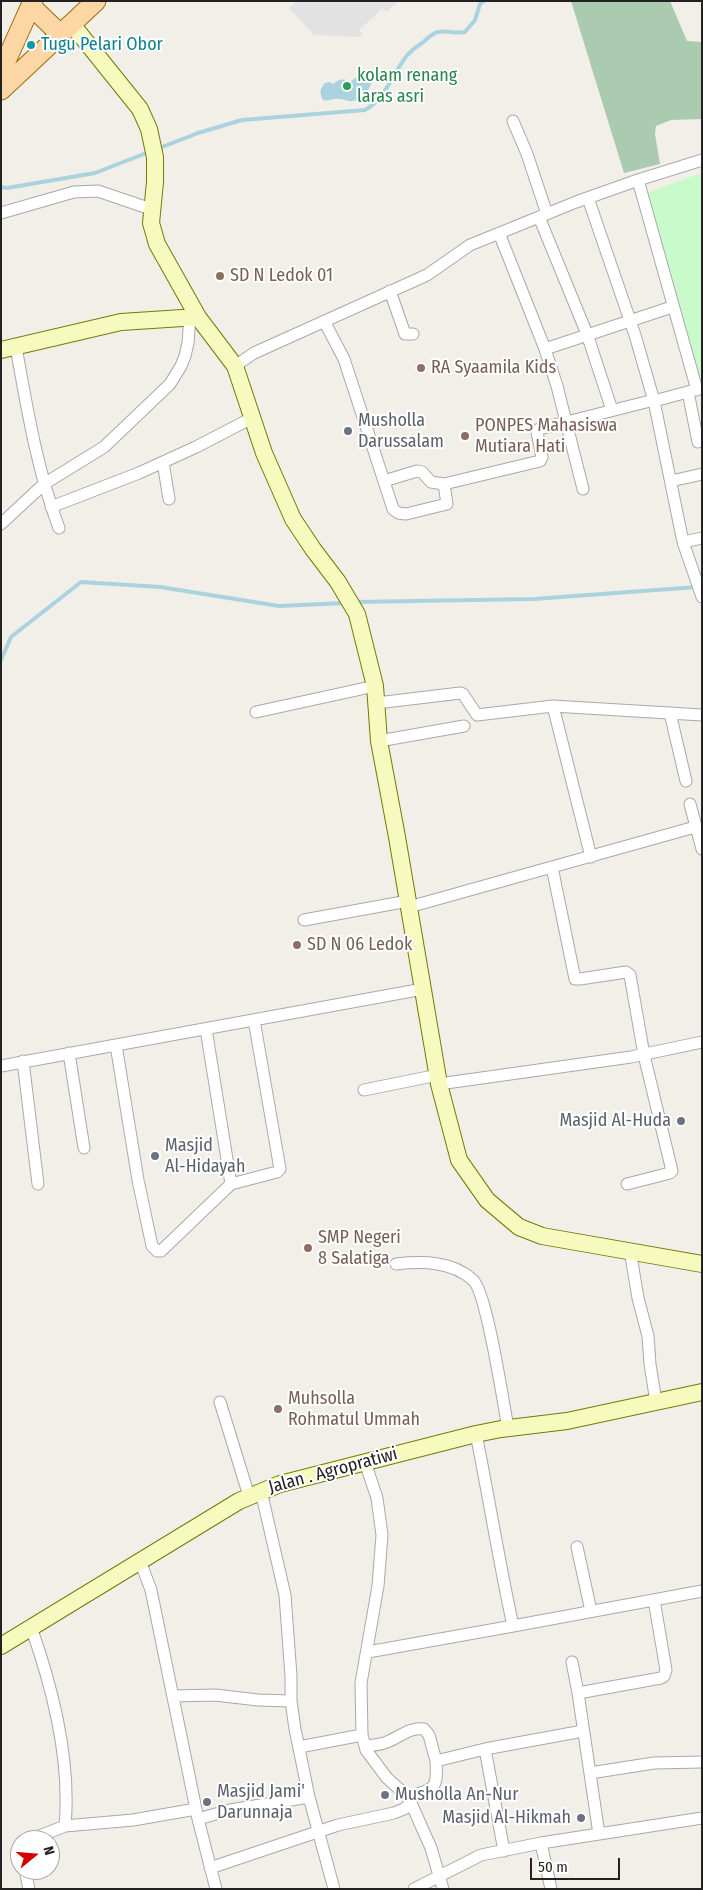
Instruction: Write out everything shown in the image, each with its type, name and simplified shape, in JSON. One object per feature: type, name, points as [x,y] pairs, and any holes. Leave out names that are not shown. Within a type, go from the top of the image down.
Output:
[{"type":"main road","points":[[1,90],[96,1]]},
{"type":"main road","points":[[1,72],[5,51],[32,4],[66,28]]},
{"type":"street","points":[[66,28],[140,109],[146,120],[153,139],[155,156],[155,182],[150,223],[157,244],[194,317],[235,366],[264,453],[293,518],[338,582],[356,614],[375,686],[379,741],[439,1080],[459,1160],[487,1200],[519,1226],[542,1236],[702,1264]]},
{"type":"street","points":[[513,121],[527,154],[543,216],[587,334],[612,410]]},
{"type":"street","points":[[235,366],[254,353],[434,270],[462,249],[588,198],[702,160]]},
{"type":"street","points":[[638,180],[696,390],[698,442]]},
{"type":"street","points":[[1,213],[74,192],[98,191],[151,209]]},
{"type":"street","points":[[588,198],[630,321],[654,401],[683,542],[702,597]]},
{"type":"street","points":[[499,233],[545,349],[557,386],[583,489]]},
{"type":"street","points":[[390,291],[405,334],[413,334]]},
{"type":"street","points":[[545,349],[672,307]]},
{"type":"street","points":[[59,528],[44,484],[8,348],[121,322],[194,317]]},
{"type":"street","points":[[1,524],[44,484],[104,447],[170,384],[185,356],[194,317]]},
{"type":"street","points":[[324,321],[344,359],[393,509],[398,513],[406,514],[447,504],[444,484]]},
{"type":"street","points":[[384,481],[417,471],[422,472],[431,482],[444,484],[540,461],[542,456],[537,430],[696,390]]},
{"type":"street","points":[[51,507],[86,495],[87,492],[163,462],[252,418]]},
{"type":"street","points":[[163,462],[169,499]]},
{"type":"street","points":[[671,480],[702,474]]},
{"type":"street","points":[[683,542],[702,538]]},
{"type":"street","points":[[256,712],[375,686]]},
{"type":"street","points":[[377,704],[460,693],[463,694],[477,715],[553,706],[702,715]]},
{"type":"street","points":[[553,706],[591,857]]},
{"type":"street","points":[[670,713],[686,781]]},
{"type":"street","points":[[379,741],[464,726]]},
{"type":"street","points":[[690,804],[702,849]]},
{"type":"street","points":[[304,920],[408,904],[591,857],[698,832]]},
{"type":"street","points":[[552,867],[575,978],[578,980],[629,973],[644,1054],[672,1171],[627,1184]]},
{"type":"street","points":[[1,1066],[423,989]]},
{"type":"street","points":[[116,1045],[138,1180],[152,1246],[155,1250],[161,1251],[231,1184],[277,1172],[280,1169],[254,1020]]},
{"type":"street","points":[[206,1029],[231,1184]]},
{"type":"street","points":[[364,1090],[644,1054],[702,1042]]},
{"type":"street","points":[[69,1053],[84,1148]]},
{"type":"street","points":[[23,1061],[38,1184]]},
{"type":"street","points":[[630,1250],[638,1298],[648,1336],[656,1402]]},
{"type":"street","points":[[396,1264],[418,1262],[445,1265],[466,1274],[476,1284],[486,1310],[508,1428]]},
{"type":"street","name":"Jalan . Agropratiwi","points":[[1,1646],[255,1493],[365,1462],[476,1434],[567,1421],[702,1392]]},
{"type":"street","points":[[220,1402],[255,1493],[284,1595],[291,1676],[291,1701],[309,1797],[334,1889]]},
{"type":"street","points":[[476,1434],[493,1516],[502,1578],[513,1626]]},
{"type":"street","points":[[365,1462],[377,1498],[382,1535],[378,1586],[368,1652],[361,1683],[363,1740],[387,1778],[410,1800],[431,1848],[444,1889]]},
{"type":"street","points":[[577,1547],[591,1611]]},
{"type":"street","points":[[140,1561],[151,1590],[197,1814],[216,1889]]},
{"type":"street","points":[[368,1652],[702,1591]]},
{"type":"street","points":[[578,1693],[664,1676],[666,1670],[654,1600]]},
{"type":"street","points":[[31,1627],[43,1660],[57,1718],[66,1804],[65,1826]]},
{"type":"street","points":[[572,1662],[599,1834]]},
{"type":"street","points":[[174,1696],[215,1694],[258,1700],[291,1701]]},
{"type":"street","points":[[210,1868],[338,1825],[394,1814],[404,1809],[410,1800],[428,1790],[437,1779],[436,1761],[429,1735],[424,1729],[417,1728],[399,1735],[390,1741],[363,1740],[299,1747]]},
{"type":"street","points":[[436,1761],[485,1749],[583,1731]]},
{"type":"street","points":[[485,1749],[504,1851]]},
{"type":"street","points":[[590,1773],[654,1763],[702,1762]]},
{"type":"street","points":[[55,1830],[65,1826],[214,1813],[309,1797]]},
{"type":"street","points":[[414,1889],[482,1856],[541,1843],[702,1818]]},
{"type":"street","points":[[541,1843],[551,1889]]},
{"type":"green space","points":[[571,1],[670,1],[687,41],[702,42],[702,119],[671,120],[656,126],[655,134],[660,164],[624,173]]},
{"type":"green space","points":[[702,173],[702,376],[697,377],[643,194]]},
{"type":"shaded area","points":[[297,1],[399,1],[386,12],[383,8],[359,30],[363,35],[360,37],[314,35],[289,8]]},
{"type":"water","name":"kolam renang laras asri","points":[[361,74],[372,82],[362,97],[356,101],[342,99],[323,100],[321,91],[325,83],[330,82],[333,84],[342,80],[351,81]]},
{"type":"waterway","points":[[157,149],[198,133],[242,120],[365,110],[378,100],[388,87],[400,65],[411,52],[436,33],[444,31],[465,32],[475,20],[480,4],[484,1]]},
{"type":"waterway","points":[[1,187],[7,188],[95,173],[149,152]]},
{"type":"waterway","points":[[1,660],[11,637],[81,582],[160,587],[279,606],[345,603]]},
{"type":"waterway","points":[[355,602],[534,599],[697,587]]},
{"type":"place","name":"Tugu Pelari Obor","points":[[31,45]]},
{"type":"place","name":"kolam renang laras asri","points":[[347,86]]},
{"type":"place","name":"SD N Ledok 01","points":[[220,276]]},
{"type":"place","name":"RA Syaamila Kids","points":[[421,368]]},
{"type":"place","name":"Musholla Darussalam","points":[[348,431]]},
{"type":"place","name":"PONPES Mahasiswa Mutiara Hati","points":[[465,436]]},
{"type":"place","name":"SD N 06 Ledok","points":[[297,945]]},
{"type":"place","name":"Masjid Al-Huda","points":[[681,1121]]},
{"type":"place","name":"Masjid Al-Hidayah","points":[[155,1156]]},
{"type":"place","name":"SMP Negeri 8 Salatiga","points":[[308,1248]]},
{"type":"place","name":"Muhsolla Rohmatul Ummah","points":[[278,1409]]},
{"type":"place","name":"Musholla An-Nur","points":[[385,1795]]},
{"type":"place","name":"Masjid Jami' Darunnaja","points":[[207,1802]]},
{"type":"place","name":"Masjid Al-Hikmah","points":[[581,1818]]}]
